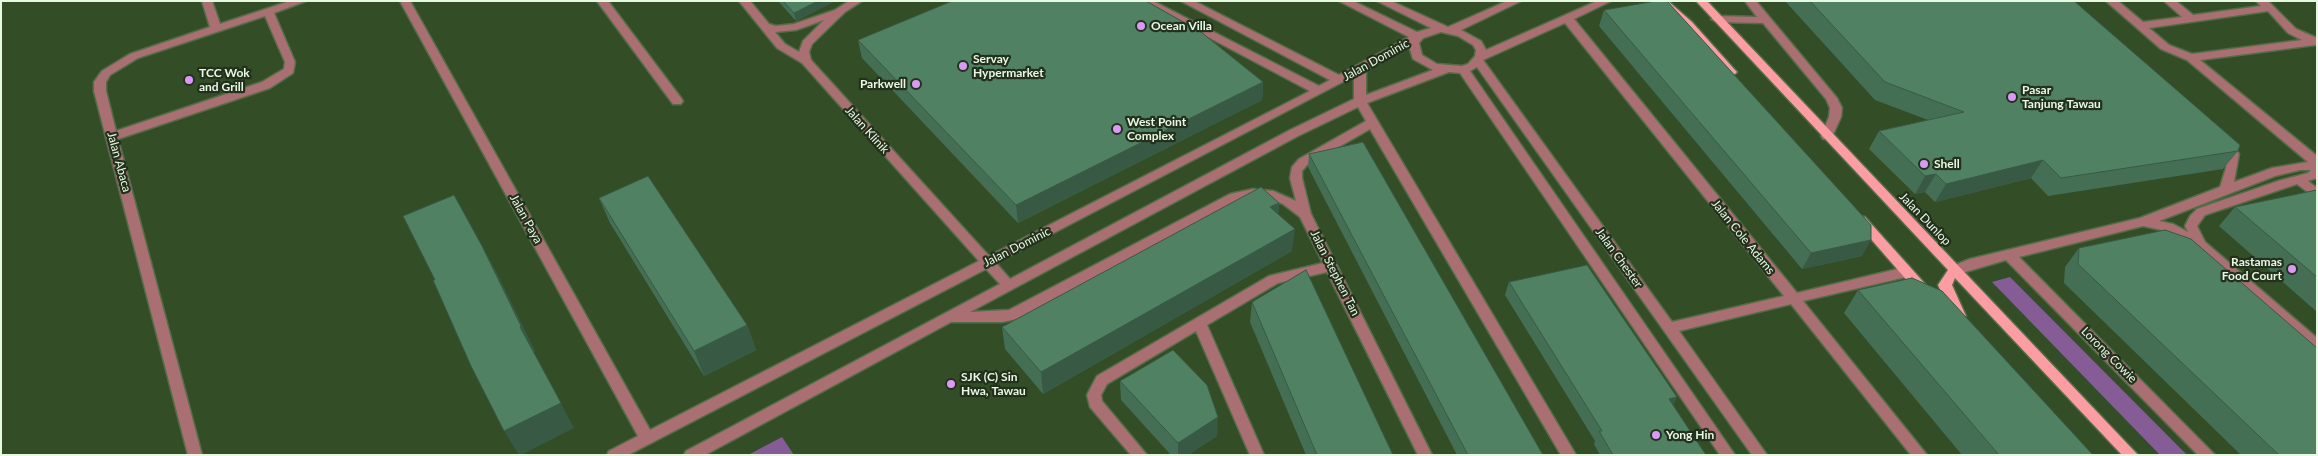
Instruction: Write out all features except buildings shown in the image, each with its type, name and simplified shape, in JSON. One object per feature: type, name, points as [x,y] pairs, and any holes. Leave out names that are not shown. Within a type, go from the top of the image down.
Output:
[{"type":"main road","points":[[1662,1],[1688,24],[1741,84]]},
{"type":"main road","name":"Jalan Dunlop","points":[[1701,1],[2131,455]]},
{"type":"main road","points":[[1853,212],[1932,300]]},
{"type":"main road","points":[[1944,314],[1962,330],[1945,284],[1947,279],[1956,270]]},
{"type":"street","points":[[207,1],[216,29]]},
{"type":"street","name":"Jalan Abaca","points":[[195,455],[100,91],[100,82],[106,73],[134,56],[301,1]]},
{"type":"street","name":"Jalan Paya","points":[[405,1],[647,438]]},
{"type":"street","points":[[602,1],[677,101]]},
{"type":"street","name":"Jalan Klinik","points":[[744,1],[781,46],[806,61],[1008,286]]},
{"type":"street","points":[[765,27],[776,29],[796,27],[841,10],[857,1]]},
{"type":"street","points":[[1145,1],[1319,91]]},
{"type":"street","points":[[1186,1],[1340,80]]},
{"type":"street","points":[[1344,1],[1418,37]]},
{"type":"street","points":[[1382,1],[1446,30],[1470,37],[1477,43],[1480,50],[1479,59]]},
{"type":"street","points":[[1516,1],[1446,30],[1432,30],[1418,37],[1414,42],[1414,50],[1417,56],[1424,63],[1446,70],[1463,70],[1479,59],[1606,1]]},
{"type":"street","points":[[1750,1],[1831,98],[1836,108],[1835,117],[1827,136]]},
{"type":"street","points":[[2111,1],[2165,47],[2191,58],[2317,165]]},
{"type":"street","points":[[2169,1],[2191,19]]},
{"type":"street","points":[[2140,26],[2191,19],[2265,4],[2292,31],[2316,42]]},
{"type":"street","points":[[806,61],[804,52],[807,44],[841,10]]},
{"type":"street","points":[[112,137],[266,85],[289,71],[290,62],[268,12]]},
{"type":"street","name":"Jalan Cole Adams","points":[[1566,18],[1920,455]]},
{"type":"street","points":[[1716,19],[1766,20]]},
{"type":"street","name":"Jalan Dominic","points":[[614,455],[1319,91],[1418,37]]},
{"type":"street","points":[[2191,58],[2316,42]]},
{"type":"street","name":"Jalan Chester","points":[[1479,59],[1760,455]]},
{"type":"street","points":[[1360,68],[1360,101],[1569,455]]},
{"type":"street","points":[[691,455],[1360,101],[1446,70]]},
{"type":"street","name":"Jalan Chester","points":[[1463,70],[1728,455]]},
{"type":"street","name":"Jalan Stephen Tan","points":[[1373,122],[1298,166],[1296,178],[1305,214],[1425,455]]},
{"type":"street","points":[[2215,132],[2227,144],[2233,154],[2232,168],[2226,189]]},
{"type":"street","points":[[1956,270],[2143,222],[2272,172],[2304,165],[2317,165]]},
{"type":"street","points":[[2317,171],[2312,176],[2201,212],[2194,219],[2191,226],[2194,236],[2202,246],[2317,346]]},
{"type":"street","points":[[2298,179],[2317,195]]},
{"type":"street","points":[[949,317],[1002,317],[1012,315],[1234,197],[1253,193],[1272,196],[1287,201],[1305,214]]},
{"type":"street","points":[[2143,222],[2169,227],[2202,246]]},
{"type":"street","name":"Lorong Cowie","points":[[2009,255],[2208,455]]},
{"type":"street","points":[[1140,455],[1095,403],[1094,396],[1102,380],[1274,279],[1332,266]]},
{"type":"street","points":[[1669,328],[1906,272]]},
{"type":"street","points":[[1199,322],[1257,455]]},
{"type":"shaded area","points":[[2010,277],[2187,455],[2160,455],[1992,282]]},
{"type":"shaded area","points":[[782,437],[794,455],[748,455]]},
{"type":"place","name":"Ocean Villa","points":[[1141,26]]},
{"type":"place","name":"Servay Hypermarket","points":[[963,66]]},
{"type":"place","name":"TCC Wok and Grill","points":[[189,80]]},
{"type":"place","name":"Parkwell","points":[[916,84]]},
{"type":"place","name":"Pasar Tanjung Tawau","points":[[2012,97]]},
{"type":"place","name":"West Point Complex","points":[[1117,129]]},
{"type":"place","name":"Shell","points":[[1924,164]]},
{"type":"place","name":"Rastamas Food Court","points":[[2292,269]]},
{"type":"place","name":"SJK (C) Sin Hwa, Tawau","points":[[951,384]]},
{"type":"place","name":"Yong Hin","points":[[1656,435]]}]
